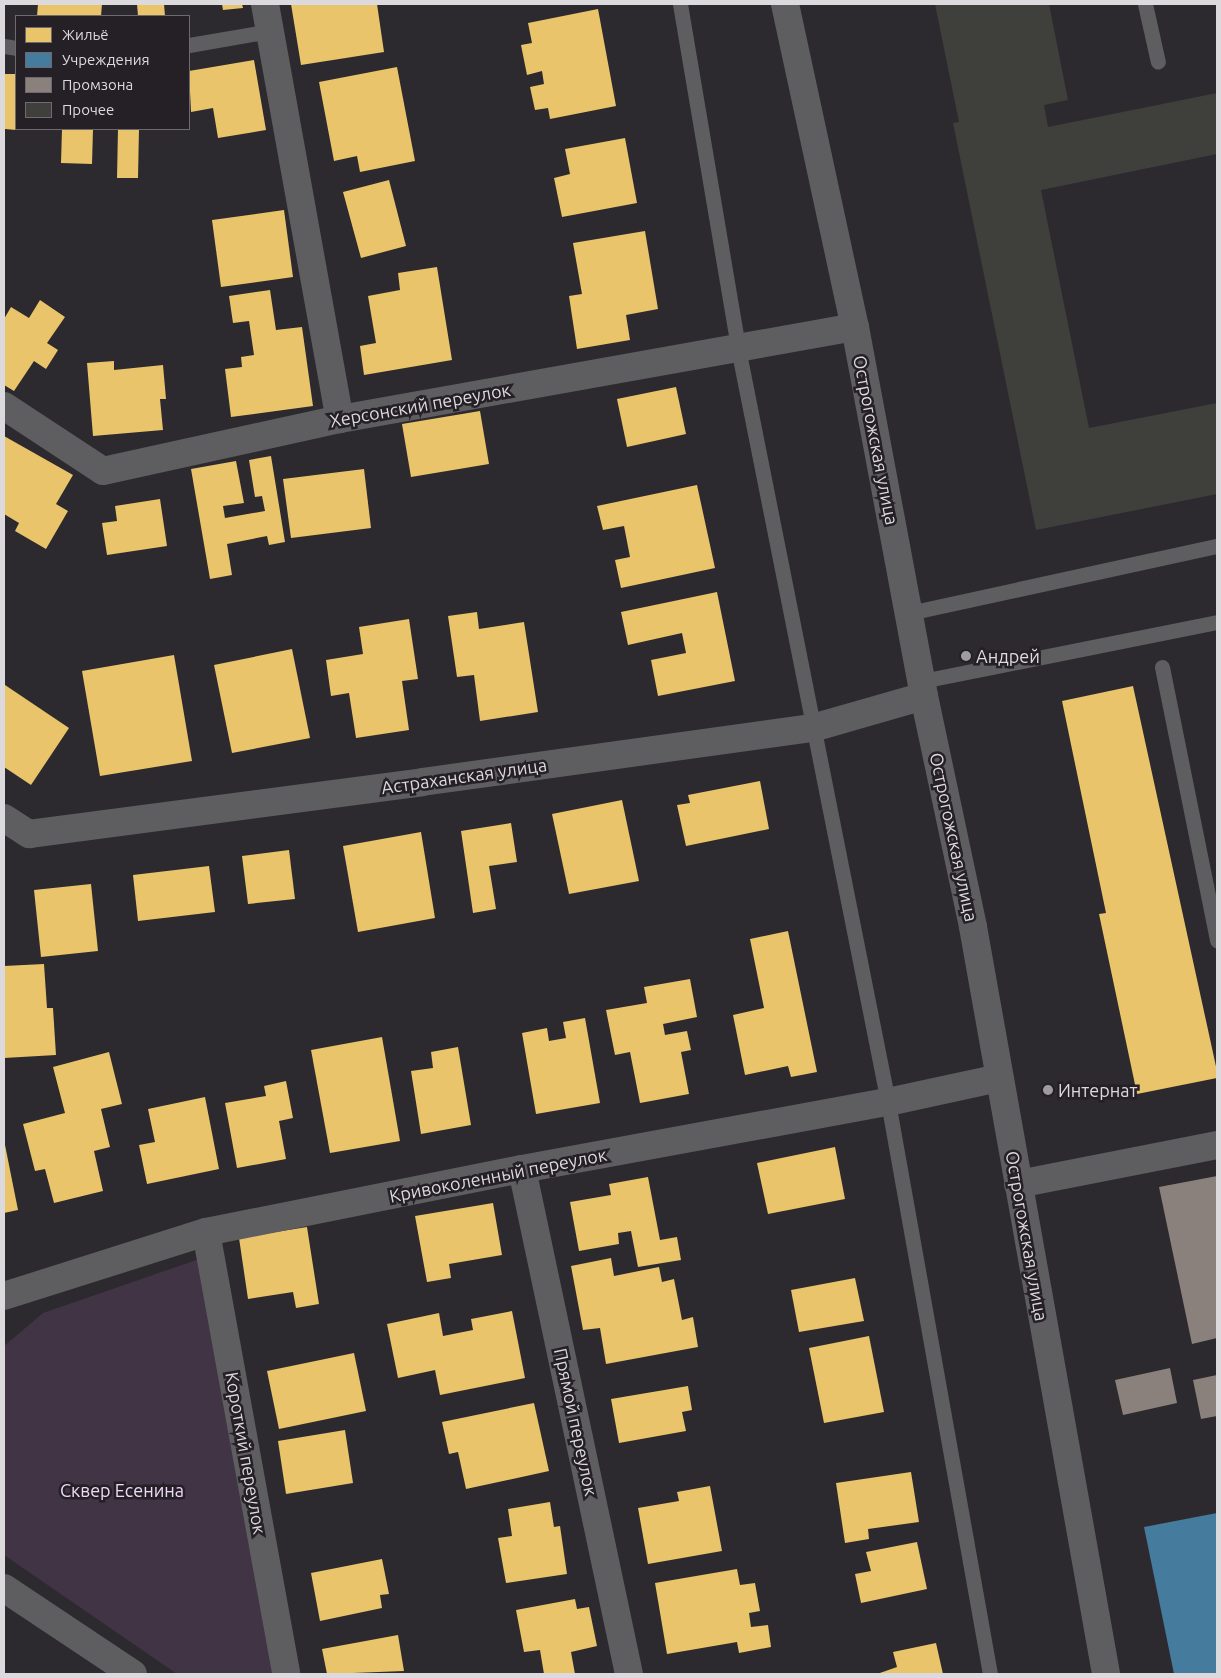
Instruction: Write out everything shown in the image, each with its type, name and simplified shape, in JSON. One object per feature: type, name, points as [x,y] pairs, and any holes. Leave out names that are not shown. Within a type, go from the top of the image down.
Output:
[{"type":"street","points":[[265,4],[340,419]]},
{"type":"street","name":"Острогожская улица","points":[[785,4],[855,327],[923,688],[973,927],[1106,1674]]},
{"type":"street","name":"Херсонский переулок","points":[[4,406],[103,471],[340,419],[855,327]]},
{"type":"street","name":"Астраханская улица","points":[[4,818],[29,834],[816,727],[923,688]]},
{"type":"street","name":"Кривоколенный переулок","points":[[4,1296],[206,1232],[522,1169],[888,1102],[999,1078]]},
{"type":"street","points":[[1018,1184],[1217,1146]]},
{"type":"street","name":"Прямой переулок","points":[[522,1169],[630,1674]]},
{"type":"street","name":"Короткий переулок","points":[[206,1232],[286,1674]]},
{"type":"street","points":[[4,1588],[133,1674]]},
{"type":"lane","points":[[680,4],[738,348],[816,727],[888,1102],[990,1674]]},
{"type":"lane","points":[[1145,4],[1158,62]]},
{"type":"lane","points":[[190,45],[270,31]]},
{"type":"lane","points":[[909,613],[1217,546]]},
{"type":"lane","points":[[923,688],[1217,622]]},
{"type":"lane","points":[[1162,667],[1217,940]]},
{"type":"green space","name":"Сквер Есенина","points":[[202,1258],[275,1674],[177,1674],[4,1555],[4,1346],[43,1313]]},
{"type":"building: Жильё","points":[[38,4],[102,4],[101,15],[37,15]]},
{"type":"building: Жильё","points":[[137,4],[164,4],[165,15],[138,15]]},
{"type":"building: Жильё","points":[[222,4],[242,4],[243,8],[223,10]]},
{"type":"building: Жильё","points":[[291,4],[377,4],[384,52],[301,65]]},
{"type":"building: Жильё","points":[[598,9],[616,106],[550,119],[548,108],[535,110],[530,87],[544,84],[542,71],[527,75],[521,45],[532,43],[528,23]]},
{"type":"building: Жильё","points":[[254,60],[266,130],[218,138],[213,108],[191,112],[190,71]]},
{"type":"building: Жильё","points":[[397,67],[415,161],[360,172],[357,156],[334,161],[319,82]]},
{"type":"building: Жильё","points":[[4,74],[15,74],[15,130],[5,129]]},
{"type":"building: Жильё","points":[[62,130],[93,130],[92,164],[61,163]]},
{"type":"building: Жильё","points":[[118,130],[139,130],[138,178],[117,178]]},
{"type":"building: Жильё","points":[[625,138],[637,203],[562,217],[554,178],[570,174],[565,149]]},
{"type":"building: Жильё","points":[[389,180],[406,246],[361,258],[343,192]]},
{"type":"building: Жильё","points":[[284,210],[293,277],[221,287],[212,220]]},
{"type":"building: Жильё","points":[[645,231],[658,309],[626,315],[630,340],[577,349],[569,296],[582,294],[573,243]]},
{"type":"building: Жильё","points":[[437,267],[452,360],[364,375],[360,346],[376,343],[368,296],[400,290],[398,273]]},
{"type":"building: Жильё","points":[[270,290],[276,330],[302,327],[313,406],[231,417],[225,369],[242,367],[241,357],[254,355],[249,321],[233,323],[229,296]]},
{"type":"building: Жильё","points":[[40,300],[65,317],[47,343],[58,350],[46,369],[34,361],[14,391],[4,385],[4,319],[11,307],[29,318]]},
{"type":"building: Жильё","points":[[114,361],[114,370],[163,365],[166,399],[160,399],[163,430],[93,436],[87,363]]},
{"type":"building: Жильё","points":[[676,387],[686,434],[627,447],[617,399]]},
{"type":"building: Жильё","points":[[480,411],[489,464],[411,477],[402,424]]},
{"type":"building: Жильё","points":[[4,436],[73,475],[56,504],[68,511],[46,549],[15,531],[19,523],[4,514]]},
{"type":"building: Жильё","points":[[271,456],[285,542],[269,545],[267,536],[227,544],[232,575],[210,579],[191,469],[236,461],[244,503],[223,506],[225,518],[265,511],[262,496],[255,497],[249,460]]},
{"type":"building: Жильё","points":[[364,469],[371,528],[291,538],[283,479]]},
{"type":"building: Жильё","points":[[697,485],[715,568],[621,588],[615,560],[630,557],[624,526],[603,530],[597,506]]},
{"type":"building: Жильё","points":[[160,499],[167,546],[107,555],[102,523],[117,521],[115,506]]},
{"type":"building: Жильё","points":[[717,592],[735,681],[658,696],[651,660],[686,653],[682,633],[628,645],[621,612]]},
{"type":"building: Жильё","points":[[477,612],[479,629],[524,622],[538,712],[480,721],[474,675],[457,677],[448,616]]},
{"type":"building: Жильё","points":[[409,619],[418,679],[402,681],[409,730],[356,738],[349,693],[331,696],[326,660],[363,654],[359,627]]},
{"type":"building: Жильё","points":[[292,649],[310,738],[232,753],[214,665]]},
{"type":"building: Жильё","points":[[174,655],[192,761],[100,776],[82,671]]},
{"type":"building: Жильё","points":[[5,685],[69,728],[31,785],[4,767]]},
{"type":"building: Жильё","points":[[1133,686],[1217,1071],[1217,1078],[1137,1094],[1099,914],[1106,913],[1062,701]]},
{"type":"building: Жильё","points":[[760,781],[769,829],[686,846],[677,805],[690,803],[688,795]]},
{"type":"building: Жильё","points":[[622,800],[639,881],[569,894],[552,814]]},
{"type":"building: Жильё","points":[[511,823],[517,862],[489,866],[496,909],[473,913],[461,831]]},
{"type":"building: Жильё","points":[[421,832],[435,918],[358,932],[343,846]]},
{"type":"building: Жильё","points":[[289,850],[295,899],[248,904],[242,856]]},
{"type":"building: Жильё","points":[[209,866],[215,912],[138,921],[133,875]]},
{"type":"building: Жильё","points":[[91,884],[98,951],[41,957],[34,890]]},
{"type":"building: Жильё","points":[[788,931],[817,1072],[791,1077],[788,1066],[745,1075],[733,1015],[764,1008],[750,939]]},
{"type":"building: Жильё","points":[[44,964],[47,1008],[53,1008],[56,1055],[4,1058],[4,966]]},
{"type":"building: Жильё","points":[[690,979],[697,1017],[663,1024],[665,1035],[687,1031],[691,1050],[681,1052],[689,1094],[640,1103],[630,1052],[615,1055],[606,1010],[647,1003],[644,987]]},
{"type":"building: Жильё","points":[[585,1018],[600,1103],[536,1114],[522,1033],[547,1028],[549,1041],[566,1038],[563,1022]]},
{"type":"building: Жильё","points":[[382,1037],[400,1141],[330,1153],[311,1050]]},
{"type":"building: Жильё","points":[[458,1047],[471,1125],[421,1134],[411,1071],[433,1068],[431,1052]]},
{"type":"building: Жильё","points":[[109,1052],[122,1104],[101,1109],[110,1147],[94,1151],[103,1191],[54,1203],[45,1169],[35,1171],[23,1124],[65,1113],[53,1067]]},
{"type":"building: Жильё","points":[[286,1081],[293,1118],[279,1121],[286,1159],[237,1168],[225,1103],[266,1096],[264,1086]]},
{"type":"building: Жильё","points":[[205,1097],[219,1169],[147,1184],[139,1145],[155,1142],[148,1109]]},
{"type":"building: Жильё","points":[[4,1140],[18,1210],[4,1213]]},
{"type":"building: Жильё","points":[[835,1147],[845,1199],[768,1214],[757,1163]]},
{"type":"building: Жильё","points":[[648,1177],[660,1240],[677,1237],[681,1260],[638,1267],[631,1231],[618,1233],[619,1244],[579,1251],[570,1202],[611,1195],[609,1184]]},
{"type":"building: Жильё","points":[[493,1203],[502,1255],[449,1264],[451,1278],[427,1282],[415,1216]]},
{"type":"building: Жильё","points":[[307,1227],[319,1304],[296,1308],[293,1292],[248,1299],[239,1238]]},
{"type":"building: Жильё","points":[[611,1258],[614,1276],[659,1267],[662,1282],[674,1279],[682,1320],[693,1317],[698,1347],[606,1364],[600,1328],[583,1330],[571,1266]]},
{"type":"building: Жильё","points":[[855,1278],[864,1321],[799,1332],[791,1290]]},
{"type":"building: Жильё","points":[[512,1311],[525,1378],[440,1395],[435,1370],[398,1378],[387,1324],[439,1313],[443,1336],[473,1330],[471,1319]]},
{"type":"building: Жильё","points":[[869,1336],[884,1412],[824,1423],[809,1348]]},
{"type":"building: Жильё","points":[[354,1353],[366,1411],[279,1429],[267,1371]]},
{"type":"building: Жильё","points":[[688,1386],[692,1410],[682,1412],[686,1431],[619,1443],[611,1399]]},
{"type":"building: Жильё","points":[[534,1403],[549,1471],[466,1489],[458,1452],[449,1454],[442,1422]]},
{"type":"building: Жильё","points":[[345,1430],[353,1483],[286,1494],[278,1441]]},
{"type":"building: Жильё","points":[[911,1472],[919,1522],[868,1529],[869,1539],[845,1543],[836,1483]]},
{"type":"building: Жильё","points":[[710,1486],[722,1551],[648,1564],[638,1508],[679,1501],[677,1492]]},
{"type":"building: Жильё","points":[[550,1502],[554,1527],[560,1526],[567,1574],[506,1583],[498,1538],[512,1536],[508,1509]]},
{"type":"building: Жильё","points":[[917,1542],[927,1589],[861,1603],[855,1574],[871,1571],[866,1552]]},
{"type":"building: Жильё","points":[[382,1559],[389,1594],[380,1595],[382,1608],[320,1621],[311,1573]]},
{"type":"building: Жильё","points":[[737,1569],[740,1585],[755,1583],[760,1611],[749,1613],[751,1627],[768,1625],[771,1647],[739,1653],[737,1642],[667,1654],[655,1583]]},
{"type":"building: Жильё","points":[[575,1599],[577,1609],[589,1607],[597,1646],[571,1652],[575,1674],[544,1674],[540,1650],[524,1652],[516,1610]]},
{"type":"building: Жильё","points":[[398,1635],[404,1671],[327,1674],[322,1649]]},
{"type":"building: Жильё","points":[[936,1643],[943,1674],[877,1674],[897,1667],[893,1652]]},
{"type":"building: Учреждения","points":[[1217,1513],[1217,1674],[1174,1674],[1144,1527]]},
{"type":"building: Промзона","points":[[1217,1176],[1217,1338],[1192,1344],[1159,1187]]},
{"type":"building: Промзона","points":[[1170,1368],[1177,1403],[1123,1415],[1115,1380]]},
{"type":"building: Промзона","points":[[1217,1375],[1217,1416],[1201,1419],[1193,1380]]},
{"type":"building: Прочее","points":[[935,4],[1049,4],[1068,100],[1044,105],[1048,127],[1217,93],[1217,154],[1041,190],[1089,428],[1217,403],[1217,494],[1036,530],[953,123],[959,122]]},
{"type":"place","name":"Андрей","points":[[966,656]]},
{"type":"place","name":"Интернат","points":[[1048,1090]]}]
